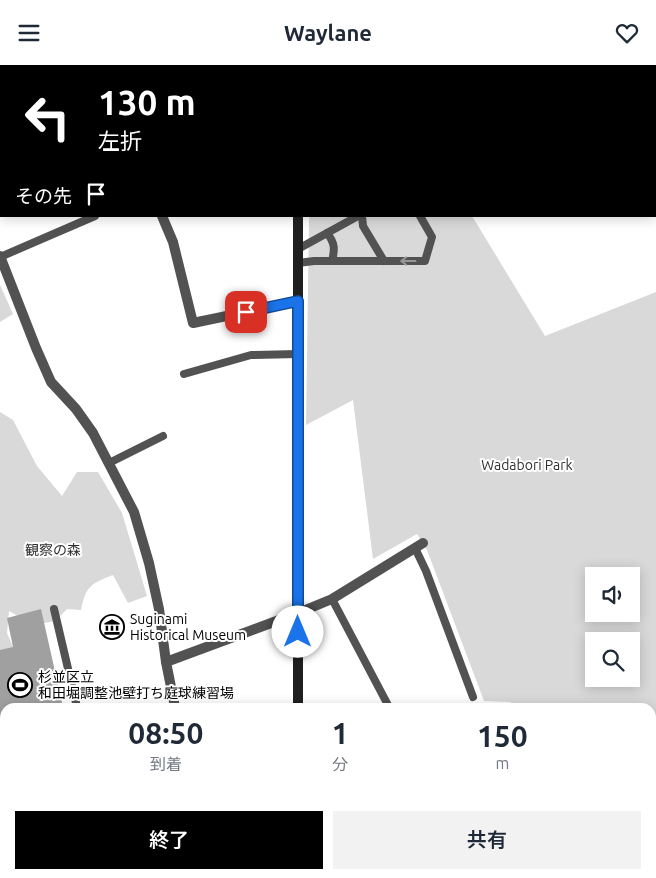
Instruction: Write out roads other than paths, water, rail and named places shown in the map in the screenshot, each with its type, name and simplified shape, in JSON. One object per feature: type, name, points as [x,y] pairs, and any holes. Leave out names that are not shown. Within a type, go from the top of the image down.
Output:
[{"type":"main road","points":[[298,217],[298,703]]},
{"type":"street","points":[[162,217],[173,242],[193,323],[298,301]]},
{"type":"street","points":[[0,257],[51,381],[76,409],[93,433],[134,512],[150,563],[174,703]]},
{"type":"street","points":[[166,662],[332,599],[419,545]]},
{"type":"lane","points":[[0,257],[93,217]]},
{"type":"lane","points":[[298,249],[356,217]]},
{"type":"lane","points":[[362,217],[363,226],[384,261]]},
{"type":"lane","points":[[298,263],[425,261],[432,237],[421,217]]},
{"type":"lane","points":[[327,233],[332,240],[335,250],[332,261]]},
{"type":"lane","points":[[184,375],[251,355],[298,354]]},
{"type":"lane","points":[[109,463],[163,436]]},
{"type":"lane","points":[[419,545],[426,571],[473,697]]},
{"type":"lane","points":[[332,599],[387,703]]},
{"type":"lane","points":[[54,609],[76,703]]},
{"type":"place","name":"Suginami Historical Museum","points":[[112,627]]},
{"type":"place","name":"杉並区立 和田堀調整池壁打ち庭球練習場","points":[[20,685]]},
{"type":"park label","name":"Wadabori Park","points":[[527,465]]},
{"type":"park label","name":"観察の森","points":[[53,550]]}]
